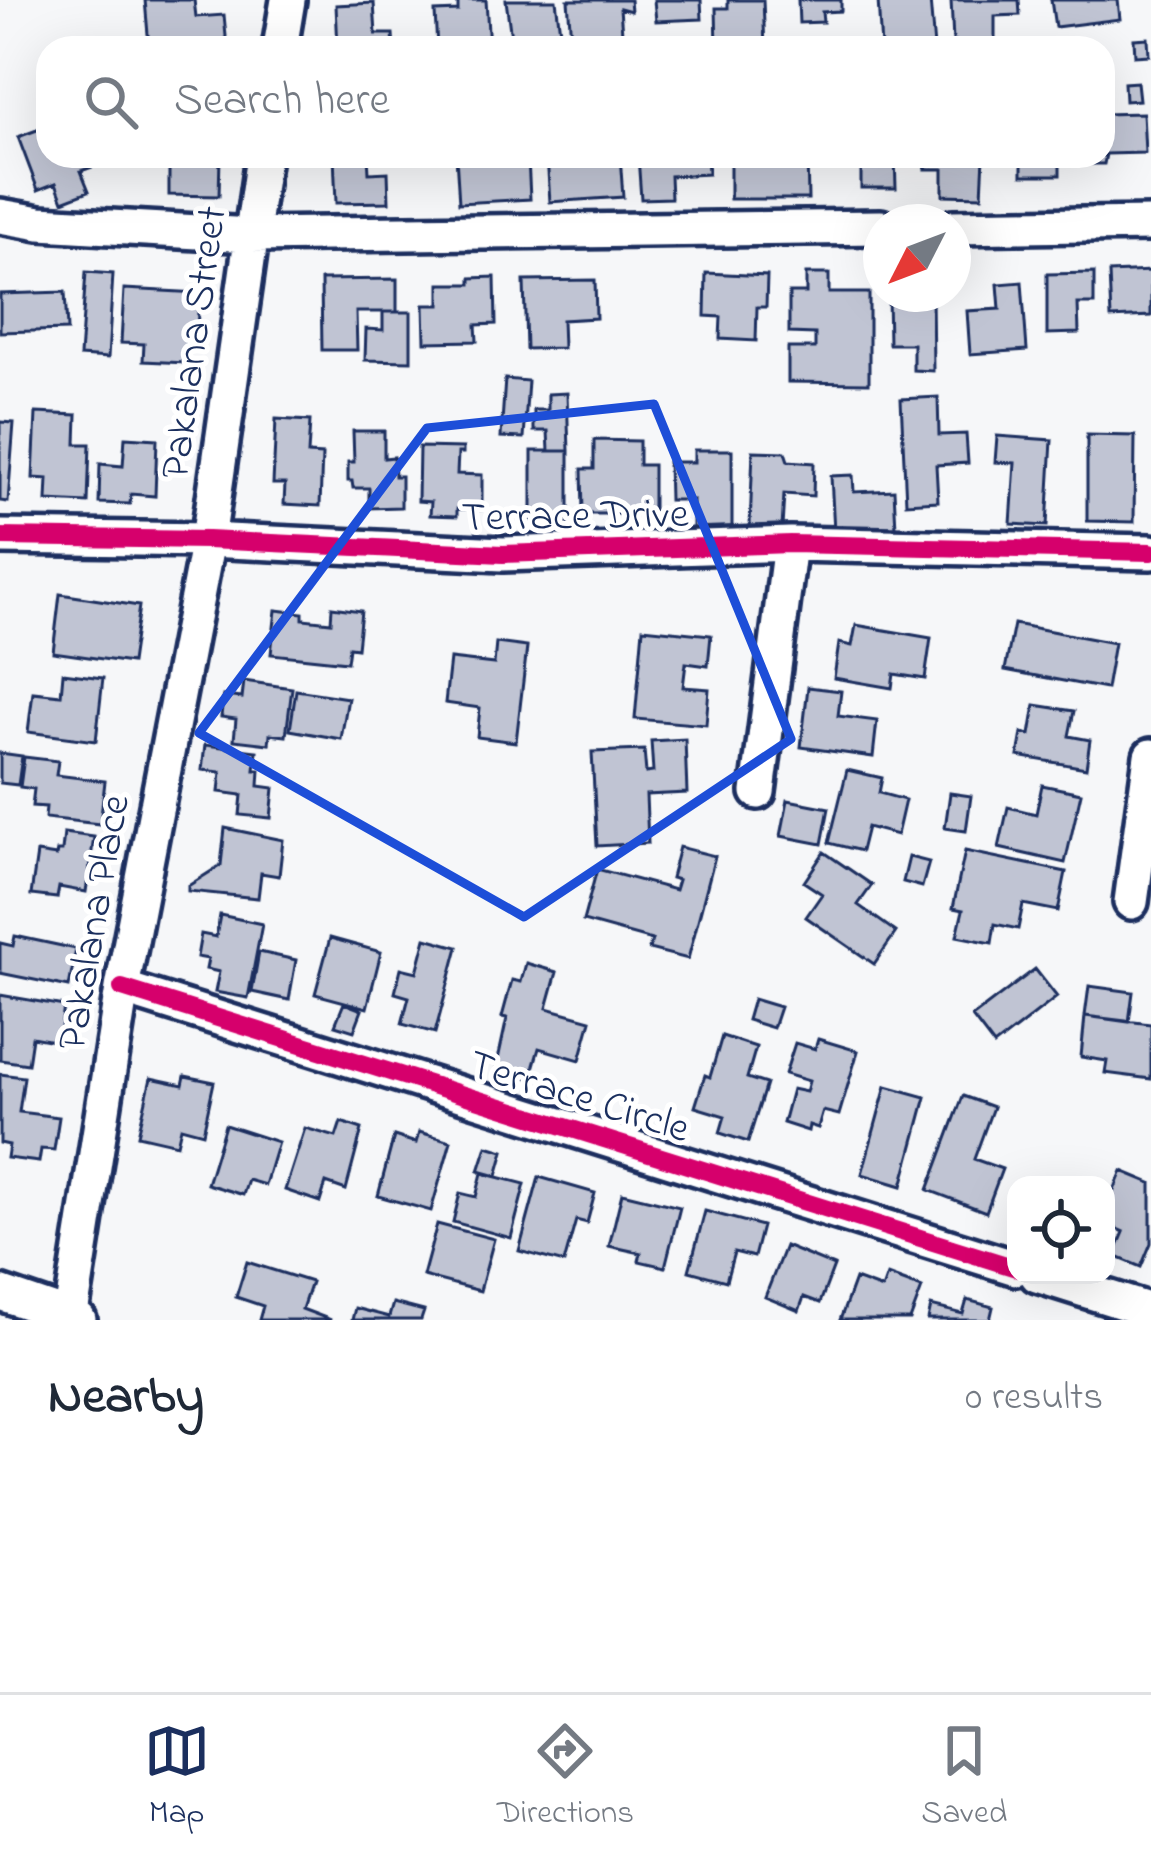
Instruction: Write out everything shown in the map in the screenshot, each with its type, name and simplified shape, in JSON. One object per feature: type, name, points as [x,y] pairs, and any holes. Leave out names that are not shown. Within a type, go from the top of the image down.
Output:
[{"type":"street","points":[[282,36],[288,0]]},
{"type":"street","name":"Pakalana Street","points":[[208,541],[261,168]]},
{"type":"street","points":[[0,216],[40,224],[251,235],[863,227]]},
{"type":"street","points":[[971,226],[1151,224]]},
{"type":"street","name":"Terrace Drive","points":[[0,537],[503,554],[790,544],[1151,552]]},
{"type":"street","name":"Pakalana Place","points":[[74,1319],[122,988],[208,541]]},
{"type":"street","points":[[758,792],[790,544]]},
{"type":"street","points":[[1131,902],[1151,756]]},
{"type":"street","name":"Terrace Circle","points":[[122,988],[1007,1265]]},
{"type":"street","points":[[1066,1284],[1151,1311]]},
{"type":"street","points":[[0,1293],[74,1319]]},
{"type":"highlighted area","points":[[654,404],[791,739],[524,917],[199,733],[427,428]]},
{"type":"building","points":[[145,0],[194,0],[196,17],[224,15],[226,36],[148,36]]},
{"type":"building","points":[[458,0],[486,0],[488,36],[436,36],[435,12],[458,11]]},
{"type":"building","points":[[506,0],[556,0],[560,36],[511,36]]},
{"type":"building","points":[[568,0],[630,0],[631,11],[620,8],[622,36],[571,36]]},
{"type":"building","points":[[654,0],[701,0],[702,19],[656,21]]},
{"type":"building","points":[[728,0],[763,0],[764,36],[717,36],[716,8],[728,8]]},
{"type":"building","points":[[798,0],[841,0],[841,11],[822,12],[823,22],[799,23]]},
{"type":"building","points":[[878,0],[930,0],[933,36],[880,36]]},
{"type":"building","points":[[951,0],[1019,0],[1020,15],[995,16],[995,36],[953,36]]},
{"type":"building","points":[[1051,0],[1118,0],[1120,19],[1055,27]]},
{"type":"building","points":[[374,3],[376,34],[393,36],[337,36],[336,5]]},
{"type":"building","points":[[1148,38],[1149,55],[1135,56],[1134,39]]},
{"type":"building","points":[[1137,82],[1139,100],[1125,101],[1124,83]]},
{"type":"building","points":[[1143,113],[1145,153],[1115,154],[1115,114]]},
{"type":"building","points":[[36,130],[36,168],[89,168],[81,171],[89,191],[63,201],[56,183],[38,190],[18,137]]},
{"type":"building","points":[[169,168],[220,168],[219,196],[169,195]]},
{"type":"building","points":[[335,168],[388,172],[389,202],[336,203]]},
{"type":"building","points":[[457,168],[528,168],[530,199],[459,203]]},
{"type":"building","points":[[548,168],[621,168],[623,197],[550,202]]},
{"type":"building","points":[[639,168],[708,168],[708,174],[670,176],[671,198],[641,199]]},
{"type":"building","points":[[730,168],[807,168],[808,199],[730,199]]},
{"type":"building","points":[[861,168],[895,168],[896,188],[861,188]]},
{"type":"building","points":[[983,168],[982,196],[943,195],[943,169],[925,169]]},
{"type":"building","points":[[1022,168],[1060,168],[1060,175],[1022,175]]},
{"type":"building","points":[[1151,271],[1151,316],[1111,318],[1109,273]]},
{"type":"building","points":[[86,272],[113,274],[108,358],[80,356]]},
{"type":"building","points":[[706,273],[767,276],[766,307],[757,307],[756,341],[720,339],[721,317],[705,316]]},
{"type":"building","points":[[1094,273],[1094,304],[1078,304],[1079,333],[1047,334],[1047,274]]},
{"type":"building","points":[[806,274],[829,274],[829,293],[863,293],[863,312],[869,312],[869,383],[788,382],[788,348],[815,348],[815,334],[789,333],[789,293],[806,293]]},
{"type":"building","points":[[495,277],[496,324],[476,325],[477,341],[425,342],[424,305],[440,305],[440,284],[471,284],[471,278]]},
{"type":"building","points":[[397,279],[397,312],[356,312],[357,350],[322,350],[321,280]]},
{"type":"building","points":[[595,280],[596,318],[562,320],[563,348],[526,349],[524,281]]},
{"type":"building","points":[[1022,282],[1027,350],[970,354],[967,312],[1000,309],[998,284]]},
{"type":"building","points":[[124,289],[199,293],[197,330],[188,330],[186,363],[143,361],[144,344],[121,343]]},
{"type":"building","points":[[65,292],[67,330],[0,332],[0,294]]},
{"type":"building","points":[[383,312],[411,312],[411,361],[365,360],[366,329],[383,330]]},
{"type":"building","points":[[888,312],[932,312],[933,371],[913,370],[913,344],[889,344]]},
{"type":"building","points":[[505,379],[528,381],[524,438],[501,437]]},
{"type":"building","points":[[567,393],[569,451],[549,451],[548,431],[534,431],[534,410],[548,410],[548,394]]},
{"type":"building","points":[[938,397],[939,435],[966,434],[968,463],[936,465],[938,501],[906,503],[901,399]]},
{"type":"building","points":[[36,413],[77,415],[76,444],[90,444],[88,503],[47,501],[48,479],[33,478]]},
{"type":"building","points":[[276,419],[310,421],[308,454],[322,455],[320,506],[284,504],[285,484],[273,484]]},
{"type":"building","points":[[0,422],[14,423],[8,502],[0,501]]},
{"type":"building","points":[[353,431],[384,431],[384,458],[394,457],[395,476],[401,476],[401,507],[369,508],[369,488],[353,488],[348,481],[348,462],[354,462]]},
{"type":"building","points":[[1087,435],[1135,436],[1134,522],[1087,521]]},
{"type":"building","points":[[997,436],[1052,440],[1047,526],[1011,524],[1015,463],[995,462]]},
{"type":"building","points":[[125,437],[157,439],[155,496],[131,494],[130,504],[99,503],[100,464],[123,466]]},
{"type":"building","points":[[594,440],[639,441],[639,465],[653,465],[653,514],[583,514],[582,469],[594,469]]},
{"type":"building","points":[[419,447],[463,448],[458,453],[457,474],[482,475],[482,510],[430,515],[431,502],[418,501]]},
{"type":"building","points":[[694,450],[732,450],[732,530],[693,529],[693,500],[669,500],[668,462],[694,462]]},
{"type":"building","points":[[532,451],[569,451],[569,525],[532,525]]},
{"type":"building","points":[[753,451],[785,452],[788,461],[814,463],[813,496],[784,494],[782,528],[750,526]]},
{"type":"building","points":[[853,475],[854,492],[894,490],[896,528],[834,531],[831,476]]},
{"type":"building","points":[[60,594],[139,606],[131,663],[53,652]]},
{"type":"building","points":[[332,607],[361,611],[357,648],[349,647],[347,662],[271,654],[276,610],[331,622]]},
{"type":"building","points":[[1014,624],[1114,643],[1106,689],[1005,670]]},
{"type":"building","points":[[856,625],[931,638],[925,679],[894,674],[892,688],[834,678],[839,643],[852,646]]},
{"type":"building","points":[[643,628],[711,635],[708,666],[686,663],[683,687],[709,689],[706,725],[635,719]]},
{"type":"building","points":[[496,643],[527,647],[516,742],[477,737],[480,708],[445,703],[450,659],[494,664]]},
{"type":"building","points":[[63,673],[103,678],[96,741],[28,732],[33,692],[61,695]]},
{"type":"building","points":[[244,681],[292,688],[286,736],[270,734],[269,744],[234,740],[236,719],[221,717],[223,696],[242,698]]},
{"type":"building","points":[[808,687],[841,691],[838,716],[877,721],[873,757],[801,747]]},
{"type":"building","points":[[296,690],[348,698],[341,739],[290,730]]},
{"type":"building","points":[[1035,705],[1074,711],[1069,736],[1090,740],[1086,768],[1018,756],[1022,733],[1030,735]]},
{"type":"building","points":[[685,739],[687,793],[646,795],[648,843],[597,846],[592,752],[644,750],[646,773],[653,772],[651,741]]},
{"type":"building","points":[[205,745],[257,751],[259,786],[274,788],[271,818],[240,815],[242,795],[219,792],[221,772],[202,770]]},
{"type":"building","points":[[0,753],[22,756],[18,785],[0,783]]},
{"type":"building","points":[[24,757],[58,761],[56,775],[105,781],[100,824],[45,818],[46,807],[32,806],[34,789],[20,787]]},
{"type":"building","points":[[847,770],[882,778],[879,793],[905,800],[897,835],[867,827],[861,851],[829,843]]},
{"type":"building","points":[[1042,785],[1081,793],[1065,863],[999,848],[1008,807],[1036,814]]},
{"type":"building","points":[[950,793],[971,796],[966,831],[945,828]]},
{"type":"building","points":[[788,800],[829,808],[822,844],[781,836]]},
{"type":"building","points":[[225,828],[283,840],[279,876],[261,873],[258,898],[188,891],[188,886],[221,865]]},
{"type":"building","points":[[64,833],[94,837],[86,892],[59,887],[57,898],[31,895],[37,853],[56,856],[62,851]]},
{"type":"building","points":[[679,847],[715,856],[688,959],[649,949],[652,940],[583,921],[597,869],[675,890],[678,880],[671,878]]},
{"type":"building","points":[[965,851],[1066,872],[1058,911],[1023,904],[1018,929],[995,924],[992,943],[957,936],[963,910],[953,908]]},
{"type":"building","points":[[824,852],[872,885],[858,905],[896,932],[874,964],[806,917],[822,894],[804,882]]},
{"type":"building","points":[[909,857],[929,862],[922,887],[903,882]]},
{"type":"building","points":[[220,915],[262,924],[248,998],[215,992],[219,972],[206,969],[208,959],[197,957],[201,934],[216,937]]},
{"type":"building","points":[[15,936],[76,949],[69,987],[0,973],[0,943],[13,946]]},
{"type":"building","points":[[330,938],[381,952],[367,1008],[315,994]]},
{"type":"building","points":[[426,938],[458,947],[435,1033],[402,1024],[409,997],[395,993],[401,968],[417,972]]},
{"type":"building","points":[[259,952],[296,960],[289,1000],[252,992]]},
{"type":"building","points":[[526,963],[557,972],[547,1008],[591,1020],[580,1060],[539,1048],[530,1079],[496,1069],[512,980],[521,982]]},
{"type":"building","points":[[1035,969],[1057,997],[994,1046],[972,1017]]},
{"type":"building","points":[[1089,986],[1133,992],[1129,1022],[1085,1016]]},
{"type":"building","points":[[0,995],[64,1006],[59,1042],[32,1037],[28,1064],[0,1060]]},
{"type":"building","points":[[753,999],[780,1007],[773,1028],[747,1020]]},
{"type":"building","points":[[344,1003],[362,1010],[354,1031],[335,1025]]},
{"type":"building","points":[[1085,1016],[1151,1024],[1151,1079],[1105,1073],[1107,1061],[1081,1057]]},
{"type":"building","points":[[722,1036],[756,1047],[747,1078],[766,1084],[748,1142],[720,1133],[725,1116],[695,1107]]},
{"type":"building","points":[[818,1039],[858,1051],[839,1115],[823,1111],[818,1128],[809,1125],[808,1131],[783,1123],[792,1089],[806,1092],[809,1081],[785,1074],[795,1043],[815,1049]]},
{"type":"building","points":[[0,1074],[24,1077],[19,1112],[59,1117],[54,1150],[41,1149],[39,1162],[7,1158],[9,1145],[0,1143]]},
{"type":"building","points":[[185,1076],[214,1082],[203,1133],[181,1127],[177,1144],[138,1135],[151,1078],[183,1085]]},
{"type":"building","points":[[886,1086],[926,1097],[902,1186],[862,1174]]},
{"type":"building","points":[[963,1096],[993,1107],[974,1159],[1002,1169],[986,1212],[928,1190]]},
{"type":"building","points":[[341,1122],[362,1129],[346,1190],[326,1183],[320,1202],[285,1190],[305,1128],[336,1137]]},
{"type":"building","points":[[225,1125],[278,1142],[265,1185],[248,1180],[243,1195],[207,1184]]},
{"type":"building","points":[[419,1132],[451,1141],[431,1211],[378,1196],[394,1136],[416,1143]]},
{"type":"building","points":[[487,1146],[504,1151],[497,1176],[479,1171]]},
{"type":"building","points":[[1122,1171],[1151,1183],[1151,1243],[1141,1267],[1115,1256],[1124,1232],[1115,1228],[1115,1188]]},
{"type":"building","points":[[482,1173],[525,1184],[511,1238],[453,1222],[460,1193],[476,1197]]},
{"type":"building","points":[[539,1177],[595,1193],[587,1223],[576,1220],[564,1263],[519,1251]]},
{"type":"building","points":[[622,1193],[680,1207],[665,1267],[639,1261],[641,1253],[609,1246]]},
{"type":"building","points":[[705,1211],[762,1226],[754,1257],[734,1252],[726,1281],[689,1271]]},
{"type":"building","points":[[437,1224],[494,1239],[480,1291],[423,1276]]},
{"type":"building","points":[[785,1246],[834,1266],[820,1303],[804,1297],[799,1311],[765,1297]]},
{"type":"building","points":[[247,1262],[311,1282],[302,1309],[331,1320],[259,1320],[263,1306],[236,1297]]},
{"type":"building","points":[[887,1275],[922,1288],[910,1320],[840,1320],[855,1279],[882,1289]]},
{"type":"building","points":[[967,1300],[993,1307],[990,1320],[928,1320],[931,1306],[963,1314]]},
{"type":"building","points":[[393,1303],[424,1311],[421,1320],[352,1320],[355,1308],[389,1317]]},
{"type":"cycle path","points":[[0,537],[208,540],[503,554],[790,544],[1151,552]]},
{"type":"cycle path","points":[[122,988],[1007,1265]]}]
